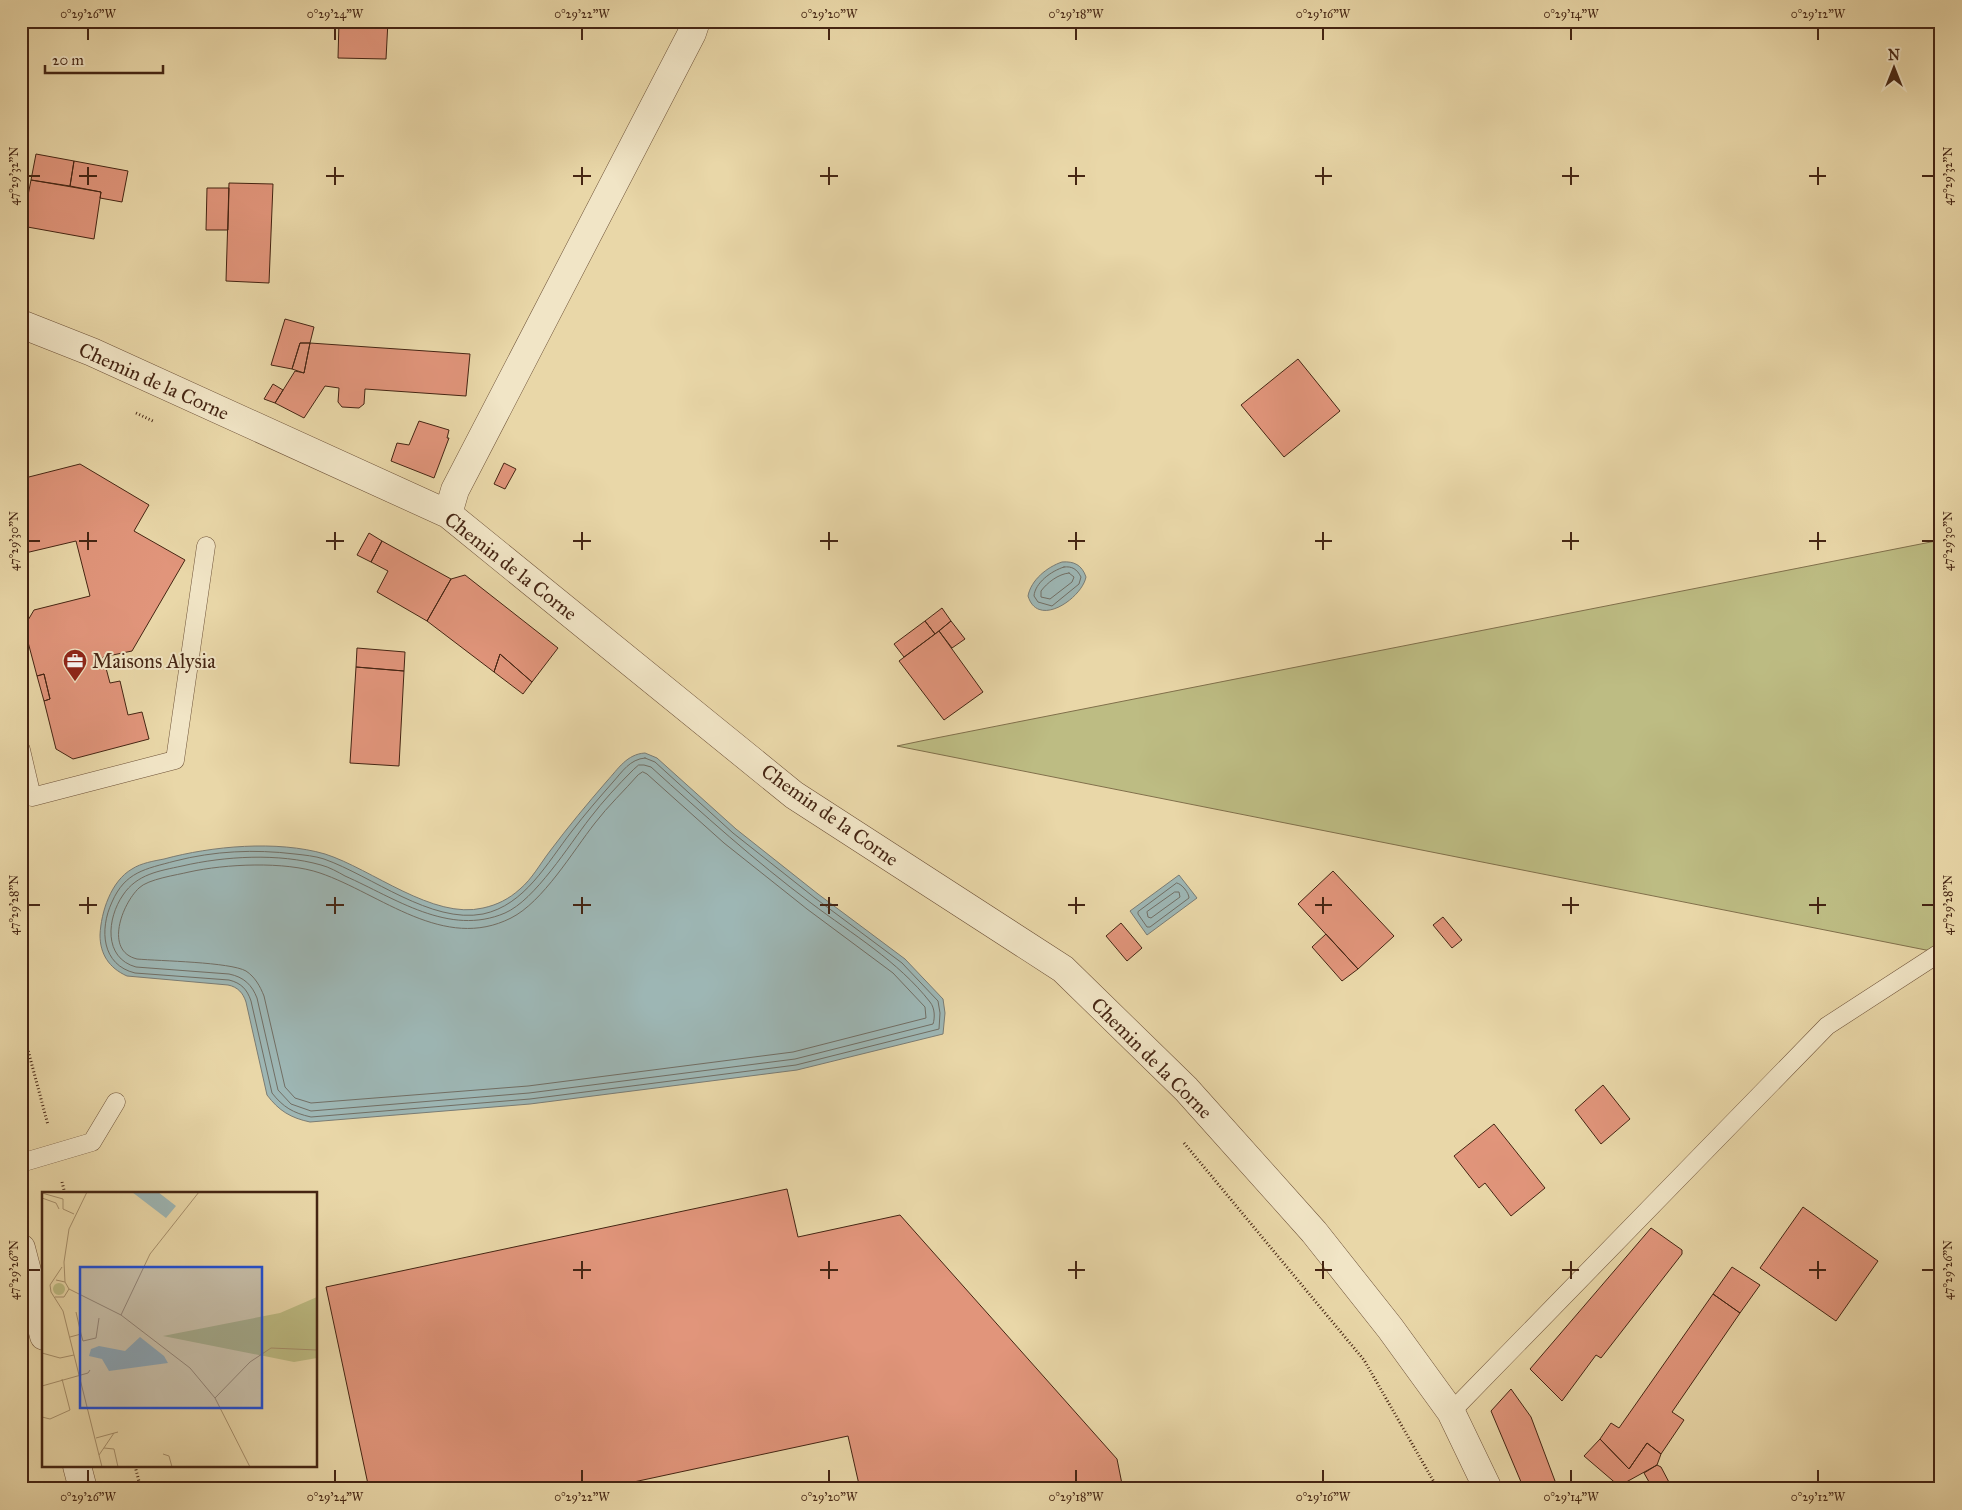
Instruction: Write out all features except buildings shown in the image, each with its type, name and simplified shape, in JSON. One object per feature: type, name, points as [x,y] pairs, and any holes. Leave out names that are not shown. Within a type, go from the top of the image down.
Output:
[{"type":"street","points":[[448,514],[456,490],[687,42],[696,21]]},
{"type":"street","name":"Chemin de la Corne","points":[[21,324],[92,352],[448,514],[794,795],[1063,968],[1186,1089],[1314,1232],[1390,1328],[1450,1412],[1488,1489]]},
{"type":"street","points":[[21,1248],[42,1328]]},
{"type":"street","points":[[78,1468],[83,1489]]},
{"type":"lane","points":[[21,750],[32,797],[175,760],[206,546]]},
{"type":"lane","points":[[1450,1412],[1827,1026],[1941,952]]},
{"type":"lane","points":[[21,1163],[92,1142],[116,1102]]},
{"type":"path","points":[[129,410],[164,426]]},
{"type":"path","points":[[21,1024],[65,1192]]},
{"type":"path","points":[[1184,1142],[1364,1360],[1438,1489]]},
{"type":"path","points":[[136,1468],[141,1489]]},
{"type":"path","points":[[21,1472],[25,1489]]},
{"type":"shaded area","points":[[1941,540],[1941,953],[897,746],[921,741]]},
{"type":"water","points":[[1062,562],[1074,563],[1080,567],[1086,577],[1083,585],[1069,601],[1059,607],[1041,610],[1033,606],[1028,596],[1032,585],[1040,575]]},
{"type":"water","points":[[645,753],[657,758],[736,829],[818,894],[905,959],[943,999],[945,1013],[943,1034],[797,1070],[530,1104],[310,1122],[286,1113],[267,1095],[246,1002],[242,993],[228,985],[127,976],[115,969],[104,954],[100,942],[102,917],[108,898],[118,881],[125,874],[148,862],[223,848],[244,846],[286,847],[325,854],[423,900],[444,907],[464,910],[493,905],[512,896],[528,881],[571,824],[619,767],[633,756]]},
{"type":"water","points":[[1179,875],[1197,898],[1147,935],[1130,911]]},
{"type":"place","name":"Maisons Alysia","points":[[75,682]]}]
